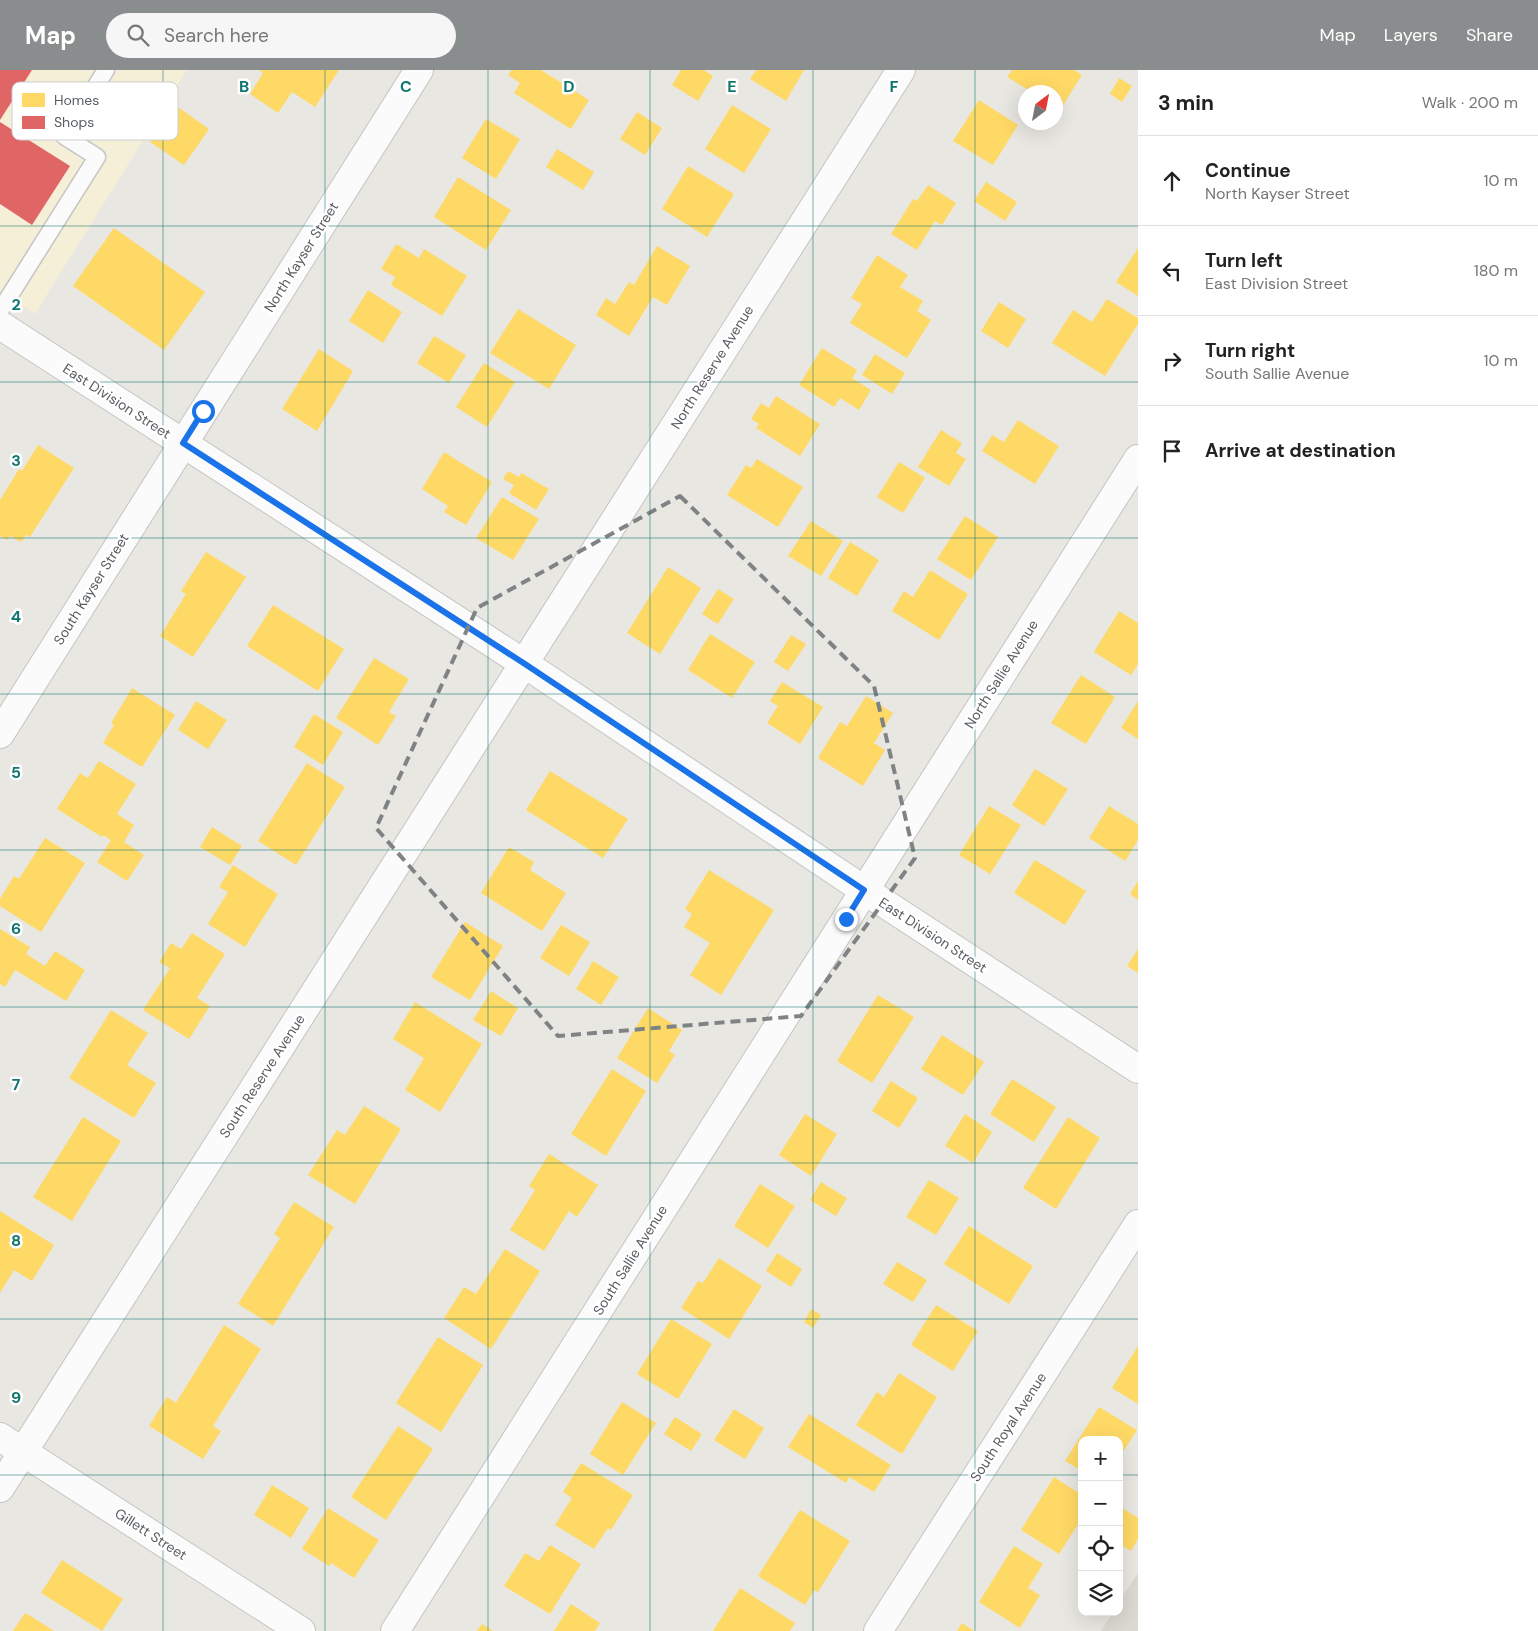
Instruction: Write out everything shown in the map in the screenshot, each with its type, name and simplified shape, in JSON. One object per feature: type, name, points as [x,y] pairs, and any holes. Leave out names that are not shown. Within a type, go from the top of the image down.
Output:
[{"type":"street","name":"North Kayser Street","points":[[183,443],[420,70]]},
{"type":"street","name":"North Reserve Avenue","points":[[525,664],[551,620],[900,70]]},
{"type":"street","name":"East Division Street","points":[[0,325],[525,664],[864,890],[1138,1068]]},
{"type":"street","name":"South Kayser Street","points":[[0,734],[183,443]]},
{"type":"street","name":"North Sallie Avenue","points":[[864,890],[1138,459]]},
{"type":"street","name":"South Reserve Avenue","points":[[0,1488],[525,664]]},
{"type":"street","name":"South Sallie Avenue","points":[[395,1631],[864,890]]},
{"type":"street","name":"South Royal Avenue","points":[[878,1631],[1138,1224]]},
{"type":"street","name":"Gillett Street","points":[[0,1437],[301,1631]]},
{"type":"lane","points":[[98,82],[106,70]]},
{"type":"lane","points":[[0,311],[97,158],[70,140]]},
{"type":"highlighted area","points":[[680,496],[874,686],[915,858],[801,1016],[558,1036],[376,828],[477,608]]},
{"type":"shaded area","points":[[0,70],[187,70],[178,84],[178,82],[12,82],[12,140],[143,140],[35,314],[0,290]]},
{"type":"shaded area","points":[[1138,1573],[1138,1631],[1101,1631],[1110,1616],[1123,1616],[1123,1596]]},
{"type":"building: Homes","points":[[259,70],[339,70],[315,107],[292,92],[278,113],[250,94],[263,73]]},
{"type":"building: Homes","points":[[512,70],[541,70],[589,100],[571,129],[514,93],[520,83],[508,75]]},
{"type":"building: Homes","points":[[681,70],[704,70],[713,76],[698,101],[672,85]]},
{"type":"building: Homes","points":[[756,70],[804,70],[786,101],[750,79]]},
{"type":"building: Homes","points":[[1012,70],[1074,70],[1082,75],[1063,105],[1063,85],[1020,85],[1007,77]]},
{"type":"building: Homes","points":[[1119,78],[1132,86],[1122,102],[1110,94]]},
{"type":"building: Homes","points":[[979,100],[1018,125],[993,165],[953,141]]},
{"type":"building: Homes","points":[[732,105],[771,129],[744,173],[705,149]]},
{"type":"building: Homes","points":[[178,107],[209,129],[184,165],[150,142],[151,140],[178,140]]},
{"type":"building: Homes","points":[[637,112],[662,128],[645,155],[620,139]]},
{"type":"building: Homes","points":[[486,119],[520,139],[496,179],[462,158]]},
{"type":"building: Homes","points":[[557,149],[594,172],[583,190],[546,167]]},
{"type":"building: Homes","points":[[688,166],[734,194],[707,237],[662,209]]},
{"type":"building: Homes","points":[[458,177],[511,210],[486,250],[434,217]]},
{"type":"building: Homes","points":[[986,182],[1017,202],[1005,221],[974,201]]},
{"type":"building: Homes","points":[[928,185],[956,203],[942,225],[935,221],[917,250],[891,234],[913,199],[917,201]]},
{"type":"building: Homes","points":[[114,228],[205,292],[164,350],[73,286]]},
{"type":"building: Homes","points":[[396,244],[419,258],[424,249],[467,276],[442,316],[391,285],[395,277],[381,269]]},
{"type":"building: Homes","points":[[657,246],[690,266],[667,305],[653,297],[629,336],[596,315],[606,298],[615,304],[629,282],[634,285]]},
{"type":"building: Homes","points":[[1138,248],[1138,296],[1116,282]]},
{"type":"building: Homes","points":[[877,255],[908,275],[900,287],[923,301],[917,311],[931,320],[907,358],[850,323],[862,304],[851,298]]},
{"type":"building: Homes","points":[[368,290],[402,312],[383,343],[349,321]]},
{"type":"building: Homes","points":[[1107,299],[1138,318],[1138,324],[1105,376],[1052,343],[1073,310],[1092,322]]},
{"type":"building: Homes","points":[[999,302],[1026,319],[1008,348],[981,331]]},
{"type":"building: Homes","points":[[518,309],[576,345],[549,389],[490,353]]},
{"type":"building: Homes","points":[[434,336],[466,355],[449,383],[417,363]]},
{"type":"building: Homes","points":[[822,348],[857,370],[852,378],[871,390],[859,410],[840,398],[834,407],[799,385]]},
{"type":"building: Homes","points":[[319,349],[353,371],[317,431],[282,409]]},
{"type":"building: Homes","points":[[875,354],[905,373],[892,394],[862,375]]},
{"type":"building: Homes","points":[[484,363],[515,382],[487,427],[456,407]]},
{"type":"building: Homes","points":[[776,396],[820,424],[800,456],[756,428],[759,424],[751,419],[761,403],[769,408]]},
{"type":"building: Homes","points":[[1018,420],[1059,446],[1035,484],[982,451],[992,435],[1004,442]]},
{"type":"building: Homes","points":[[941,430],[962,443],[956,453],[966,459],[949,486],[918,467]]},
{"type":"building: Homes","points":[[38,445],[74,468],[30,537],[26,535],[21,542],[10,536],[7,540],[0,536],[0,500],[19,469],[22,471]]},
{"type":"building: Homes","points":[[444,452],[492,482],[466,525],[444,512],[448,506],[422,489]]},
{"type":"building: Homes","points":[[757,459],[803,487],[778,527],[727,495],[746,465],[751,468]]},
{"type":"building: Homes","points":[[899,462],[925,478],[903,513],[877,497]]},
{"type":"building: Homes","points":[[508,471],[519,477],[521,473],[549,489],[536,510],[509,493],[514,485],[503,479]]},
{"type":"building: Homes","points":[[502,497],[539,519],[513,560],[476,538]]},
{"type":"building: Homes","points":[[965,516],[998,537],[971,580],[937,559]]},
{"type":"building: Homes","points":[[811,521],[843,541],[821,576],[788,556]]},
{"type":"building: Homes","points":[[850,542],[879,560],[857,596],[828,578]]},
{"type":"building: Homes","points":[[206,552],[246,577],[193,657],[160,636],[186,594],[181,591]]},
{"type":"building: Homes","points":[[668,567],[701,588],[660,654],[627,633]]},
{"type":"building: Homes","points":[[930,570],[968,594],[939,640],[892,611],[904,591],[913,597]]},
{"type":"building: Homes","points":[[718,589],[734,599],[718,624],[702,614]]},
{"type":"building: Homes","points":[[273,605],[344,649],[318,691],[247,646]]},
{"type":"building: Homes","points":[[1119,611],[1138,623],[1138,664],[1131,675],[1094,652]]},
{"type":"building: Homes","points":[[710,634],[755,662],[732,698],[688,670]]},
{"type":"building: Homes","points":[[791,635],[806,644],[788,671],[774,662]]},
{"type":"building: Homes","points":[[374,658],[409,679],[389,712],[396,716],[378,745],[336,718]]},
{"type":"building: Homes","points":[[1081,675],[1115,697],[1086,744],[1051,723]]},
{"type":"building: Homes","points":[[782,682],[823,707],[800,744],[767,723],[778,706],[770,701]]},
{"type":"building: Homes","points":[[132,688],[175,715],[142,767],[103,743],[114,725],[111,723]]},
{"type":"building: Homes","points":[[866,696],[893,713],[874,743],[885,750],[863,786],[818,758],[840,722],[847,726]]},
{"type":"building: Homes","points":[[196,701],[227,720],[208,749],[178,730]]},
{"type":"building: Homes","points":[[1138,701],[1138,739],[1121,728]]},
{"type":"building: Homes","points":[[314,714],[343,732],[323,765],[294,747]]},
{"type":"building: Homes","points":[[99,761],[136,784],[117,814],[134,825],[124,842],[144,855],[127,881],[97,862],[111,840],[103,835],[102,837],[57,809],[80,773],[88,778]]},
{"type":"building: Homes","points":[[307,763],[345,787],[296,865],[258,841]]},
{"type":"building: Homes","points":[[1035,769],[1068,789],[1044,826],[1012,805]]},
{"type":"building: Homes","points":[[550,771],[628,819],[603,858],[526,810]]},
{"type":"building: Homes","points":[[989,806],[1021,825],[990,874],[959,855]]},
{"type":"building: Homes","points":[[1109,806],[1138,824],[1138,840],[1125,861],[1089,838]]},
{"type":"building: Homes","points":[[212,827],[242,846],[230,865],[200,847]]},
{"type":"building: Homes","points":[[45,838],[85,863],[41,932],[0,906],[0,899],[14,876],[19,879]]},
{"type":"building: Homes","points":[[509,847],[534,862],[530,870],[566,893],[542,931],[481,893]]},
{"type":"building: Homes","points":[[1035,860],[1086,891],[1065,925],[1014,893]]},
{"type":"building: Homes","points":[[233,865],[278,894],[245,947],[208,924],[228,892],[219,887]]},
{"type":"building: Homes","points":[[709,870],[774,910],[721,995],[690,975],[710,943],[684,927],[692,914],[685,909]]},
{"type":"building: Homes","points":[[1138,881],[1138,900],[1130,894]]},
{"type":"building: Homes","points":[[465,922],[503,946],[470,1000],[431,977]]},
{"type":"building: Homes","points":[[561,925],[590,942],[569,976],[540,958]]},
{"type":"building: Homes","points":[[0,929],[30,947],[26,954],[45,966],[55,951],[85,970],[66,1001],[15,970],[5,987],[0,984]]},
{"type":"building: Homes","points":[[192,933],[225,954],[197,998],[210,1006],[189,1039],[143,1010],[170,968],[159,962],[171,943],[181,949]]},
{"type":"building: Homes","points":[[1138,949],[1138,973],[1127,966]]},
{"type":"building: Homes","points":[[593,961],[619,977],[601,1005],[576,989]]},
{"type":"building: Homes","points":[[491,991],[518,1008],[501,1036],[473,1020]]},
{"type":"building: Homes","points":[[878,995],[914,1017],[872,1083],[837,1061]]},
{"type":"building: Homes","points":[[415,1002],[482,1044],[440,1112],[405,1090],[424,1058],[393,1039]]},
{"type":"building: Homes","points":[[648,1008],[682,1030],[669,1051],[675,1055],[657,1083],[617,1058]]},
{"type":"building: Homes","points":[[111,1010],[148,1033],[127,1065],[156,1083],[134,1118],[69,1078]]},
{"type":"building: Homes","points":[[942,1035],[984,1062],[963,1095],[921,1069]]},
{"type":"building: Homes","points":[[612,1069],[646,1091],[606,1156],[571,1134]]},
{"type":"building: Homes","points":[[1012,1079],[1056,1107],[1034,1142],[990,1114]]},
{"type":"building: Homes","points":[[891,1081],[918,1098],[899,1128],[872,1111]]},
{"type":"building: Homes","points":[[364,1106],[401,1129],[355,1204],[308,1175],[337,1130],[345,1135]]},
{"type":"building: Homes","points":[[805,1114],[837,1134],[811,1176],[779,1155]]},
{"type":"building: Homes","points":[[965,1114],[992,1132],[973,1163],[945,1146]]},
{"type":"building: Homes","points":[[83,1117],[121,1141],[72,1221],[33,1197]]},
{"type":"building: Homes","points":[[1068,1117],[1100,1138],[1056,1209],[1023,1188]]},
{"type":"building: Homes","points":[[549,1154],[598,1185],[577,1217],[569,1211],[544,1251],[510,1230],[535,1190],[529,1186]]},
{"type":"building: Homes","points":[[929,1180],[959,1198],[936,1235],[906,1217]]},
{"type":"building: Homes","points":[[821,1182],[847,1198],[836,1216],[810,1200]]},
{"type":"building: Homes","points":[[760,1184],[795,1206],[768,1248],[734,1226]]},
{"type":"building: Homes","points":[[294,1202],[334,1227],[273,1326],[238,1304],[280,1238],[274,1234]]},
{"type":"building: Homes","points":[[0,1211],[54,1245],[32,1281],[14,1270],[0,1293]]},
{"type":"building: Homes","points":[[969,1226],[1033,1266],[1009,1304],[944,1264]]},
{"type":"building: Homes","points":[[505,1249],[540,1271],[491,1349],[444,1318],[464,1287],[476,1294]]},
{"type":"building: Homes","points":[[777,1253],[802,1269],[791,1287],[766,1271]]},
{"type":"building: Homes","points":[[719,1258],[762,1286],[729,1339],[681,1308],[698,1281],[703,1283]]},
{"type":"building: Homes","points":[[897,1262],[927,1280],[913,1302],[883,1284]]},
{"type":"building: Homes","points":[[936,1305],[978,1331],[953,1371],[911,1345]]},
{"type":"building: Homes","points":[[811,1309],[821,1315],[813,1328],[804,1322]]},
{"type":"building: Homes","points":[[671,1319],[712,1344],[678,1399],[637,1374]]},
{"type":"building: Homes","points":[[224,1325],[261,1349],[213,1426],[221,1431],[203,1459],[149,1426],[167,1397],[176,1403]]},
{"type":"building: Homes","points":[[438,1337],[483,1365],[441,1432],[396,1403]]},
{"type":"building: Homes","points":[[1138,1346],[1138,1404],[1112,1388]]},
{"type":"building: Homes","points":[[899,1373],[937,1397],[902,1454],[856,1425],[877,1392],[884,1397]]},
{"type":"building: Homes","points":[[622,1402],[656,1423],[623,1475],[590,1454]]},
{"type":"building: Homes","points":[[1099,1407],[1137,1430],[1123,1452],[1123,1436],[1081,1436]]},
{"type":"building: Homes","points":[[734,1409],[764,1428],[745,1459],[714,1440]]},
{"type":"building: Homes","points":[[809,1414],[891,1465],[874,1492],[849,1477],[846,1483],[788,1447]]},
{"type":"building: Homes","points":[[675,1417],[702,1434],[691,1451],[664,1434]]},
{"type":"building: Homes","points":[[398,1426],[433,1449],[386,1520],[351,1497]]},
{"type":"building: Homes","points":[[1078,1440],[1078,1469],[1065,1461]]},
{"type":"building: Homes","points":[[581,1463],[633,1495],[611,1530],[608,1528],[594,1549],[555,1525],[572,1498],[563,1492]]},
{"type":"building: Homes","points":[[1054,1477],[1078,1492],[1078,1524],[1059,1554],[1021,1530]]},
{"type":"building: Homes","points":[[272,1485],[309,1508],[291,1538],[254,1515]]},
{"type":"building: Homes","points":[[328,1508],[379,1540],[354,1578],[331,1563],[329,1566],[302,1549]]},
{"type":"building: Homes","points":[[1123,1509],[1138,1518],[1138,1539],[1131,1551],[1123,1546]]},
{"type":"building: Homes","points":[[800,1510],[850,1541],[818,1592],[814,1590],[805,1605],[758,1576]]},
{"type":"building: Homes","points":[[550,1545],[581,1564],[550,1614],[504,1586],[525,1553],[539,1561]]},
{"type":"building: Homes","points":[[1014,1546],[1043,1564],[1028,1588],[1040,1595],[1020,1628],[979,1602]]},
{"type":"building: Homes","points":[[62,1560],[123,1599],[102,1631],[41,1593]]},
{"type":"building: Homes","points":[[740,1588],[795,1623],[790,1631],[713,1631]]},
{"type":"building: Homes","points":[[571,1604],[600,1623],[595,1631],[554,1631]]},
{"type":"building: Homes","points":[[25,1613],[32,1617],[54,1631],[13,1631]]},
{"type":"building: Homes","points":[[962,1623],[974,1631],[957,1631]]},
{"type":"building: Homes","points":[[482,1624],[493,1631],[477,1631]]},
{"type":"building: Shops","points":[[0,70],[32,70],[24,82],[12,82],[12,101],[0,120]]},
{"type":"building: Shops","points":[[0,122],[12,130],[12,140],[29,140],[70,166],[32,225],[0,204]]},
{"type":"route","points":[[203,411],[183,443],[525,664],[864,890],[846,919]]}]
